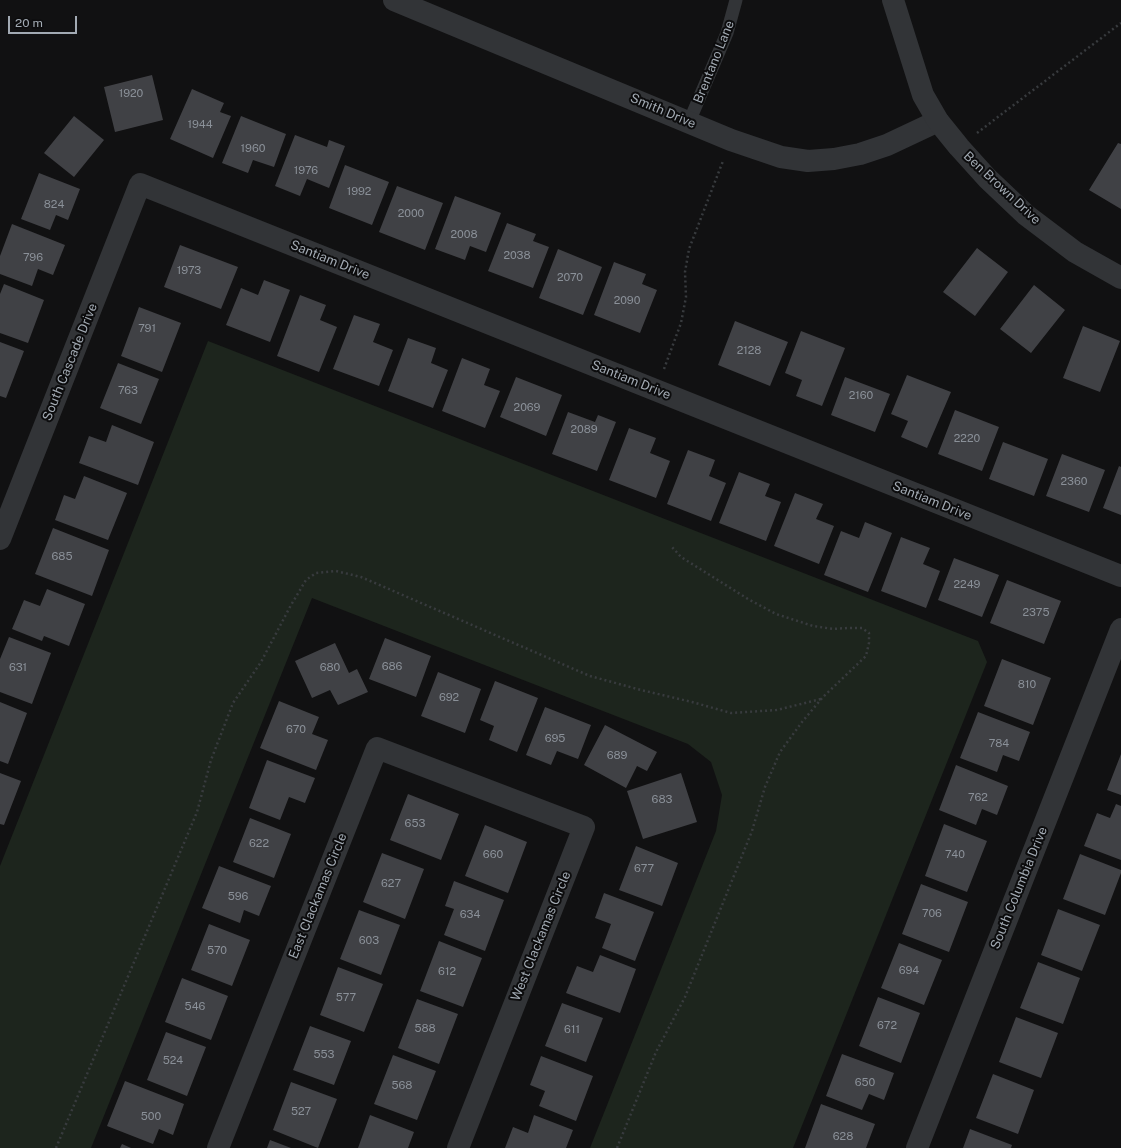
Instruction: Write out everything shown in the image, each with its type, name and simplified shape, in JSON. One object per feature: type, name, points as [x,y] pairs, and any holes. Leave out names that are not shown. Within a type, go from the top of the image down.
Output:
[{"type":"street","name":"Smith Drive","points":[[394,0],[731,140],[781,157],[808,161],[834,159],[860,154],[887,145],[938,121]]},
{"type":"street","name":"Ben Brown Drive","points":[[893,0],[923,95],[938,121],[959,147],[987,178],[1026,215],[1074,252],[1121,278]]},
{"type":"street","name":"Santiam Drive","points":[[140,184],[1121,576]]},
{"type":"street","name":"South Cascade Drive","points":[[0,539],[140,184]]},
{"type":"street","name":"South Columbia Drive","points":[[916,1148],[1121,629]]},
{"type":"street","name":"East Clackamas Circle","points":[[218,1148],[376,748],[481,788]]},
{"type":"street","name":"West Clackamas Circle","points":[[458,1148],[584,827],[481,788]]},
{"type":"lane","name":"Brentano Lane","points":[[689,122],[727,33],[736,0]]},
{"type":"path","points":[[959,147],[1121,23]]},
{"type":"path","points":[[656,390],[681,323],[686,298],[685,272],[690,249],[731,140]]},
{"type":"path","points":[[618,1148],[656,1052],[685,997],[752,831],[765,787],[780,752],[823,697],[866,656],[869,642],[869,633],[862,628],[833,629],[813,626],[776,614],[681,557],[672,547]]},
{"type":"shaded area","points":[[208,341],[978,641],[987,662],[793,1148],[590,1148],[716,831],[722,795],[711,762],[688,744],[312,598],[91,1148],[0,1148],[0,866]]},
{"type":"building","points":[[152,75],[163,120],[115,132],[104,87]]},
{"type":"building","points":[[192,89],[224,103],[220,112],[231,116],[213,158],[170,139]]},
{"type":"building","points":[[74,116],[104,140],[74,177],[44,153]]},
{"type":"building","points":[[241,116],[286,134],[274,167],[253,160],[248,173],[222,163]]},
{"type":"building","points":[[295,135],[327,147],[329,140],[345,146],[329,188],[307,179],[300,196],[275,186]]},
{"type":"building","points":[[1118,143],[1121,144],[1121,209],[1089,190]]},
{"type":"building","points":[[345,165],[389,182],[372,225],[329,208]]},
{"type":"building","points":[[39,173],[80,189],[68,220],[56,215],[50,230],[21,219]]},
{"type":"building","points":[[397,186],[443,203],[425,250],[379,232]]},
{"type":"building","points":[[455,196],[501,213],[486,252],[470,246],[465,260],[435,249]]},
{"type":"building","points":[[507,223],[536,234],[533,241],[549,247],[533,288],[488,271]]},
{"type":"building","points":[[12,224],[65,245],[53,275],[38,269],[32,286],[0,274],[0,256]]},
{"type":"building","points":[[180,245],[238,267],[221,309],[164,287]]},
{"type":"building","points":[[977,248],[1008,272],[975,316],[943,292]]},
{"type":"building","points":[[558,249],[602,267],[583,315],[539,298]]},
{"type":"building","points":[[614,262],[646,274],[642,284],[657,290],[640,333],[594,315]]},
{"type":"building","points":[[264,280],[290,290],[270,342],[226,325],[241,288],[258,295]]},
{"type":"building","points":[[4,284],[44,300],[28,343],[0,333],[0,294]]},
{"type":"building","points":[[1034,285],[1065,310],[1031,353],[1000,329]]},
{"type":"building","points":[[300,295],[326,305],[320,320],[337,327],[319,372],[277,356]]},
{"type":"building","points":[[139,307],[181,323],[162,372],[121,356]]},
{"type":"building","points":[[354,315],[380,324],[373,342],[393,350],[379,386],[333,369]]},
{"type":"building","points":[[735,321],[788,342],[770,386],[718,365]]},
{"type":"building","points":[[1083,326],[1120,341],[1100,392],[1063,378]]},
{"type":"building","points":[[801,331],[845,348],[822,406],[796,396],[802,380],[785,373]]},
{"type":"building","points":[[408,338],[436,348],[431,363],[448,370],[433,408],[388,391]]},
{"type":"building","points":[[0,342],[24,351],[6,398],[0,396]]},
{"type":"building","points":[[462,358],[490,369],[484,385],[500,391],[485,428],[442,411]]},
{"type":"building","points":[[118,363],[159,379],[141,424],[100,408]]},
{"type":"building","points":[[907,375],[951,392],[927,448],[901,437],[908,421],[891,414]]},
{"type":"building","points":[[516,377],[562,395],[546,436],[500,417]]},
{"type":"building","points":[[845,377],[890,394],[875,432],[831,415]]},
{"type":"building","points":[[955,410],[999,427],[982,471],[938,454]]},
{"type":"building","points":[[568,412],[595,422],[598,415],[616,422],[597,471],[552,454]]},
{"type":"building","points":[[112,425],[154,442],[138,485],[79,463],[89,436],[106,442]]},
{"type":"building","points":[[629,428],[656,438],[650,453],[670,461],[656,498],[609,480]]},
{"type":"building","points":[[1003,442],[1048,459],[1034,496],[989,479]]},
{"type":"building","points":[[688,450],[715,460],[709,476],[726,483],[711,521],[667,504]]},
{"type":"building","points":[[1062,454],[1105,470],[1089,512],[1046,496]]},
{"type":"building","points":[[1119,466],[1121,467],[1121,515],[1103,508]]},
{"type":"building","points":[[739,472],[770,484],[765,496],[781,502],[766,541],[719,523]]},
{"type":"building","points":[[84,476],[127,493],[108,540],[55,520],[64,495],[75,499]]},
{"type":"building","points":[[795,493],[823,504],[816,519],[834,526],[819,564],[774,546]]},
{"type":"building","points":[[865,522],[892,533],[868,592],[824,575],[841,531],[859,538]]},
{"type":"building","points":[[53,528],[109,550],[92,596],[35,574]]},
{"type":"building","points":[[901,537],[930,548],[923,564],[940,571],[926,608],[881,591]]},
{"type":"building","points":[[954,558],[999,575],[982,617],[938,600]]},
{"type":"building","points":[[1007,580],[1061,601],[1044,644],[990,623]]},
{"type":"building","points":[[47,589],[85,604],[69,646],[44,636],[42,641],[12,629],[24,600],[40,606]]},
{"type":"building","points":[[9,637],[51,653],[32,704],[0,692],[0,659]]},
{"type":"building","points":[[385,638],[431,656],[416,697],[369,679]]},
{"type":"building","points":[[335,643],[349,673],[357,669],[368,692],[338,705],[330,690],[312,698],[295,661]]},
{"type":"building","points":[[1002,659],[1051,678],[1033,725],[984,706]]},
{"type":"building","points":[[438,672],[481,689],[465,733],[421,716]]},
{"type":"building","points":[[495,681],[538,698],[517,752],[489,740],[494,726],[480,720]]},
{"type":"building","points":[[279,701],[319,717],[312,734],[328,740],[316,770],[260,748]]},
{"type":"building","points":[[0,702],[27,713],[8,764],[0,761]]},
{"type":"building","points":[[545,707],[591,725],[578,759],[557,751],[551,765],[526,755]]},
{"type":"building","points":[[978,712],[1030,732],[1019,761],[1003,755],[997,772],[960,758]]},
{"type":"building","points":[[605,725],[657,752],[647,771],[637,766],[626,788],[584,765]]},
{"type":"building","points":[[1121,754],[1121,795],[1107,790]]},
{"type":"building","points":[[267,760],[315,778],[305,803],[289,797],[280,820],[249,808]]},
{"type":"building","points":[[956,765],[1008,786],[997,815],[982,809],[976,825],[939,810]]},
{"type":"building","points":[[0,773],[21,781],[4,825],[0,824]]},
{"type":"building","points":[[681,773],[697,822],[643,839],[627,791]]},
{"type":"building","points":[[408,794],[459,814],[441,860],[390,840]]},
{"type":"building","points":[[1116,804],[1121,806],[1121,860],[1084,846],[1097,813],[1110,818]]},
{"type":"building","points":[[250,818],[291,834],[274,878],[233,862]]},
{"type":"building","points":[[944,824],[987,841],[967,892],[925,876]]},
{"type":"building","points":[[485,825],[527,842],[508,893],[465,876]]},
{"type":"building","points":[[636,846],[678,863],[662,906],[619,890]]},
{"type":"building","points":[[382,853],[424,869],[405,919],[363,902]]},
{"type":"building","points":[[1080,854],[1121,870],[1105,915],[1063,899]]},
{"type":"building","points":[[219,866],[271,886],[259,916],[244,910],[240,923],[202,908]]},
{"type":"building","points":[[454,881],[504,900],[485,951],[444,935],[454,909],[445,906]]},
{"type":"building","points":[[921,884],[968,902],[949,952],[902,934]]},
{"type":"building","points":[[604,893],[654,912],[635,961],[602,948],[611,924],[595,918]]},
{"type":"building","points":[[1058,909],[1100,925],[1082,971],[1041,955]]},
{"type":"building","points":[[359,910],[400,925],[381,975],[340,959]]},
{"type":"building","points":[[209,924],[250,940],[232,986],[191,970]]},
{"type":"building","points":[[439,941],[482,958],[463,1007],[420,991]]},
{"type":"building","points":[[899,943],[942,960],[924,1005],[881,988]]},
{"type":"building","points":[[600,955],[636,969],[620,1013],[566,993],[577,966],[593,972]]},
{"type":"building","points":[[1038,962],[1080,978],[1063,1024],[1020,1008]]},
{"type":"building","points":[[338,967],[383,984],[364,1032],[320,1015]]},
{"type":"building","points":[[182,978],[228,996],[211,1040],[165,1022]]},
{"type":"building","points":[[878,997],[920,1013],[901,1063],[859,1046]]},
{"type":"building","points":[[417,999],[458,1014],[439,1064],[398,1048]]},
{"type":"building","points":[[562,1003],[603,1018],[586,1062],[545,1046]]},
{"type":"building","points":[[1016,1017],[1058,1033],[1041,1078],[999,1062]]},
{"type":"building","points":[[310,1026],[351,1041],[334,1085],[293,1070]]},
{"type":"building","points":[[166,1032],[206,1047],[187,1096],[147,1080]]},
{"type":"building","points":[[842,1054],[894,1073],[884,1100],[869,1094],[862,1110],[826,1096]]},
{"type":"building","points":[[393,1055],[436,1071],[417,1120],[374,1104]]},
{"type":"building","points":[[541,1056],[593,1076],[576,1121],[539,1106],[545,1091],[530,1085]]},
{"type":"building","points":[[993,1074],[1034,1090],[1018,1134],[976,1118]]},
{"type":"building","points":[[125,1081],[184,1104],[173,1135],[159,1129],[153,1144],[107,1126]]},
{"type":"building","points":[[291,1082],[337,1099],[318,1148],[273,1130]]},
{"type":"building","points":[[821,1104],[875,1124],[866,1148],[805,1148]]},
{"type":"building","points":[[370,1115],[414,1132],[408,1148],[358,1148]]},
{"type":"building","points":[[534,1115],[573,1130],[566,1148],[505,1148],[513,1127],[528,1133]]},
{"type":"building","points":[[970,1129],[1012,1145],[1011,1148],[963,1148]]},
{"type":"building","points":[[270,1140],[291,1148],[267,1148]]},
{"type":"building","points":[[122,1144],[131,1148],[120,1148]]}]
